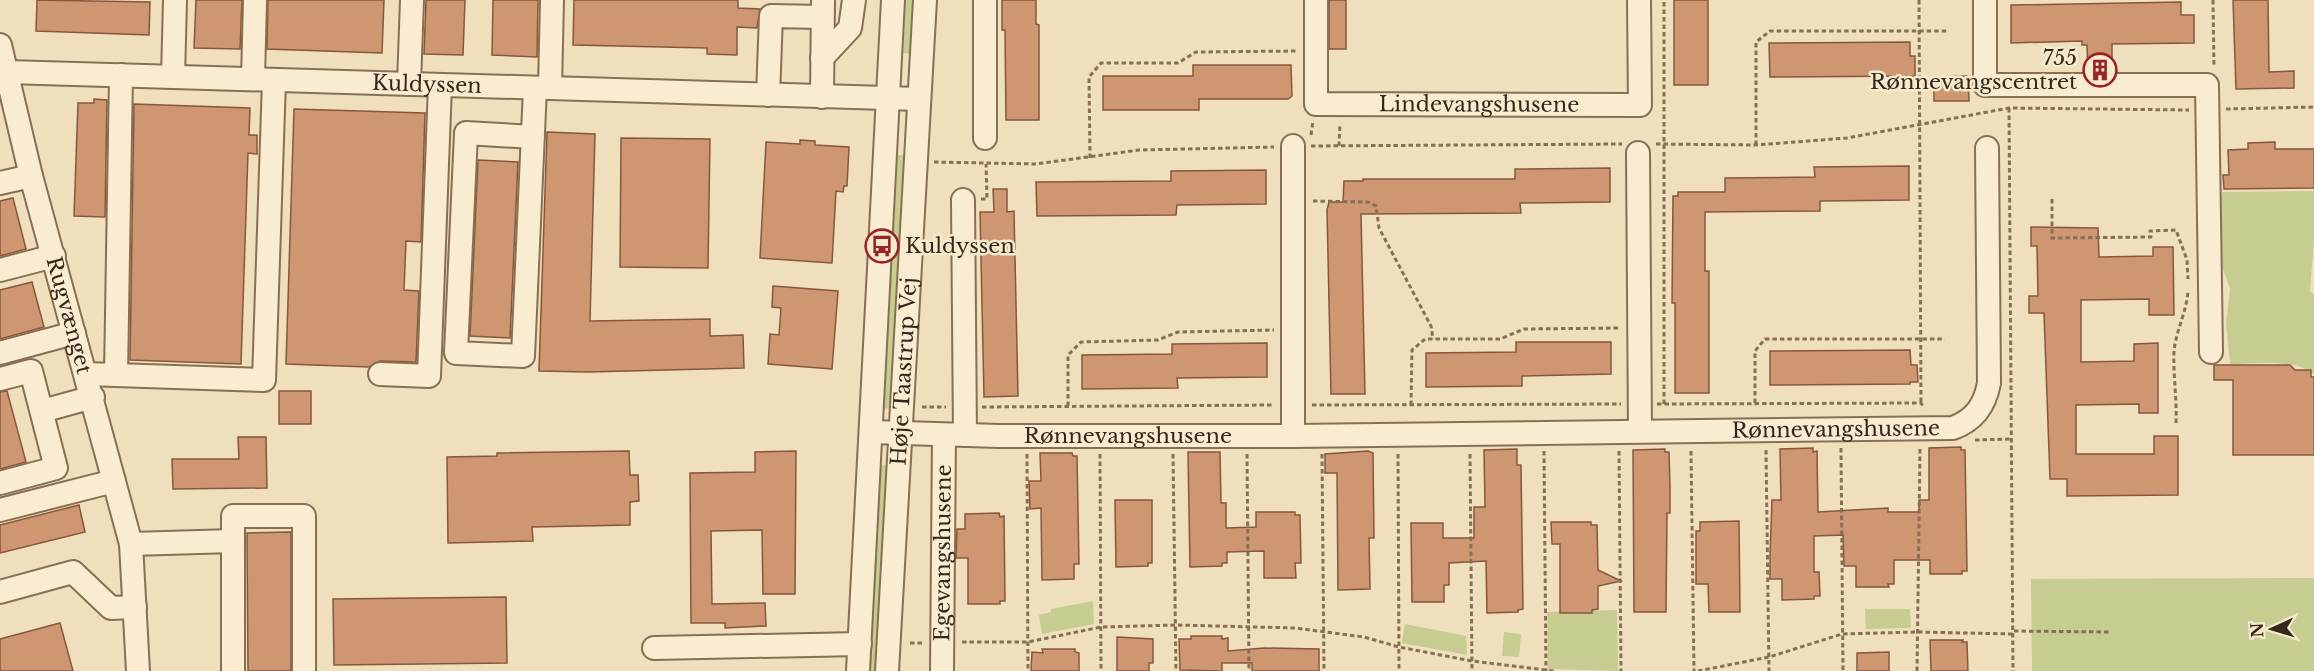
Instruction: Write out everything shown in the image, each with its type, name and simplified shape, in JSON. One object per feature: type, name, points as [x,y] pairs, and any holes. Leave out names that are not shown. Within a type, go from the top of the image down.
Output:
[{"type":"street","points":[[173,77],[175,0]]},
{"type":"street","points":[[86,374],[264,380],[264,80],[255,0]]},
{"type":"street","points":[[409,84],[412,0]]},
{"type":"street","points":[[533,137],[466,134],[456,353],[522,356],[533,137],[542,88],[552,0]]},
{"type":"street","points":[[822,58],[850,28],[854,0]]},
{"type":"street","name":"Høje Taastrup Vej","points":[[858,671],[893,0]]},
{"type":"street","name":"Høje Taastrup Vej","points":[[887,671],[925,0]]},
{"type":"street","points":[[985,0],[986,138]]},
{"type":"street","name":"Lindevangshusene","points":[[1316,0],[1316,104],[1640,105],[1639,0]]},
{"type":"street","points":[[1985,0],[1985,86],[2207,86],[2211,352]]},
{"type":"street","points":[[768,95],[771,16],[823,9],[822,97]]},
{"type":"street","name":"Rugvænget","points":[[0,45],[7,72],[8,108],[54,256],[131,544],[138,671]]},
{"type":"street","name":"Kuldyssen","points":[[7,72],[919,99]]},
{"type":"street","points":[[116,375],[121,75]]},
{"type":"street","points":[[380,374],[429,376],[440,85]]},
{"type":"street","points":[[1293,146],[1293,436]]},
{"type":"street","points":[[1629,431],[1640,404],[1637,147]]},
{"type":"street","name":"Rønnevangshusene","points":[[872,432],[1027,436],[1293,436],[1953,428],[1971,419],[1983,404],[1989,383],[1987,148]]},
{"type":"street","points":[[0,183],[30,176]]},
{"type":"street","points":[[954,435],[965,407],[963,200]]},
{"type":"street","points":[[0,270],[54,256]]},
{"type":"street","points":[[0,353],[74,333]]},
{"type":"street","points":[[0,379],[31,371],[56,468],[0,483]]},
{"type":"street","points":[[42,411],[93,397]]},
{"type":"street","name":"Egevangshusene","points":[[942,671],[954,435]]},
{"type":"street","points":[[0,510],[114,481]]},
{"type":"street","points":[[233,671],[233,516],[304,516],[304,671]]},
{"type":"street","points":[[131,544],[233,541]]},
{"type":"street","points":[[0,592],[73,572],[111,608],[134,597]]},
{"type":"street","points":[[654,648],[860,644]]},
{"type":"path","points":[[1664,0],[1664,404]]},
{"type":"path","points":[[1917,671],[1917,632],[1930,429],[1921,403],[1919,0]]},
{"type":"path","points":[[2213,0],[2214,76]]},
{"type":"path","points":[[1756,145],[1756,42],[1770,31],[1947,31]]},
{"type":"path","points":[[1090,158],[1089,76],[1101,63],[1178,63],[1196,52],[1316,51]]},
{"type":"path","points":[[2009,85],[2013,671]]},
{"type":"path","points":[[932,162],[1036,164],[1139,150],[1293,146],[1756,145],[1847,138],[2009,108],[2207,110],[2314,107]]},
{"type":"path","points":[[963,200],[987,199],[986,138]]},
{"type":"path","points":[[2052,199],[2052,238],[2151,237],[2151,231],[2176,230],[2187,260],[2188,280]]},
{"type":"path","points":[[1293,201],[1368,201],[1376,206],[1379,228],[1431,326],[1433,339]]},
{"type":"path","points":[[2176,423],[2174,350],[2180,323],[2186,313],[2189,291]]},
{"type":"path","points":[[1411,405],[1412,350],[1425,339],[1500,339],[1524,329],[1639,328]]},
{"type":"path","points":[[1068,406],[1068,355],[1081,342],[1158,340],[1178,332],[1293,330]]},
{"type":"path","points":[[1755,403],[1755,351],[1765,339],[1945,339]]},
{"type":"path","points":[[920,407],[1921,403]]},
{"type":"path","points":[[1841,429],[1843,671]]},
{"type":"path","points":[[1691,430],[1694,671]]},
{"type":"path","points":[[1766,430],[1769,671]]},
{"type":"path","points":[[1621,671],[1629,431]]},
{"type":"path","points":[[1544,432],[1546,671]]},
{"type":"path","points":[[1470,433],[1472,671]]},
{"type":"path","points":[[1397,434],[1399,671]]},
{"type":"path","points":[[1322,435],[1324,671]]},
{"type":"path","points":[[1027,436],[1028,671]]},
{"type":"path","points":[[1100,436],[1101,671]]},
{"type":"path","points":[[1172,436],[1176,671]]},
{"type":"path","points":[[1247,436],[1249,671]]},
{"type":"path","points":[[910,643],[1028,642],[1101,627],[1176,625],[1249,627],[1324,631],[1364,637],[1399,647],[1472,661],[1554,671]]},
{"type":"path","points":[[1698,671],[1769,657],[1842,633],[2109,632]]},
{"type":"green space","points":[[906,0],[914,0],[910,54],[903,53]]},
{"type":"green space","points":[[897,155],[907,155],[892,409],[882,408]]},
{"type":"green space","points":[[2314,191],[2314,242],[2310,291],[2314,295],[2314,374],[2306,369],[2286,364],[2230,364],[2226,323],[2230,289],[2218,255],[2216,228],[2222,192]]},
{"type":"green space","points":[[879,465],[889,466],[877,671],[867,671]]},
{"type":"green space","points":[[2314,578],[2314,671],[2032,671],[2031,579]]},
{"type":"green space","points":[[1093,601],[1094,624],[1042,634],[1039,615],[1051,612],[1051,609]]},
{"type":"green space","points":[[1865,609],[1910,609],[1911,628],[1866,629]]},
{"type":"green space","points":[[1617,610],[1618,671],[1548,669],[1547,612]]},
{"type":"green space","points":[[1405,624],[1466,636],[1467,655],[1402,643]]},
{"type":"green space","points":[[1504,632],[1521,634],[1519,657],[1502,656]]},
{"type":"building","points":[[37,0],[150,2],[149,35],[36,31]]},
{"type":"building","points":[[196,0],[242,0],[240,49],[194,48]]},
{"type":"building","points":[[268,0],[384,0],[382,53],[267,49]]},
{"type":"building","points":[[426,0],[465,0],[463,55],[424,54]]},
{"type":"building","points":[[493,0],[538,0],[537,57],[492,55]]},
{"type":"building","points":[[574,0],[738,0],[738,8],[760,9],[757,28],[737,27],[737,55],[707,54],[707,48],[573,45]]},
{"type":"building","points":[[1002,0],[1036,0],[1036,24],[1039,25],[1039,120],[1006,120],[1005,30],[1002,30]]},
{"type":"building","points":[[1329,0],[1346,0],[1346,49],[1329,49]]},
{"type":"building","points":[[1674,0],[1708,0],[1708,85],[1674,85]]},
{"type":"building","points":[[2233,0],[2268,0],[2269,72],[2294,71],[2294,88],[2236,89]]},
{"type":"building","points":[[2181,2],[2181,15],[2194,15],[2194,43],[2112,44],[2112,72],[2088,72],[2087,45],[2082,45],[2082,41],[2011,43],[2011,5]]},
{"type":"building","points":[[1910,42],[1910,56],[1915,56],[1915,76],[1770,77],[1769,43]]},
{"type":"building","points":[[1193,65],[1291,65],[1292,96],[1288,99],[1199,99],[1199,110],[1103,110],[1103,76],[1193,76]]},
{"type":"building","points":[[1968,76],[1969,101],[1934,101],[1934,77]]},
{"type":"building","points":[[94,99],[107,100],[105,217],[74,216],[78,103],[94,103]]},
{"type":"building","points":[[134,104],[250,108],[249,135],[257,135],[257,154],[248,153],[241,364],[130,360]]},
{"type":"building","points":[[294,109],[425,113],[421,242],[406,241],[404,290],[419,291],[416,362],[380,361],[369,367],[286,364]]},
{"type":"building","points":[[547,132],[595,134],[590,321],[710,319],[710,336],[743,335],[744,368],[539,371]]},
{"type":"building","points":[[621,138],[710,139],[708,268],[620,267]]},
{"type":"building","points":[[800,140],[815,141],[815,145],[849,147],[847,186],[844,186],[843,192],[836,191],[832,263],[760,258],[766,142],[800,144]]},
{"type":"building","points":[[2275,142],[2275,149],[2314,149],[2314,188],[2224,189],[2223,175],[2229,175],[2228,150],[2248,149],[2248,143]]},
{"type":"building","points":[[478,160],[518,162],[510,338],[470,336]]},
{"type":"building","points":[[1909,166],[1909,200],[1820,201],[1820,211],[1705,212],[1705,271],[1709,271],[1709,393],[1675,393],[1675,303],[1672,303],[1673,196],[1678,196],[1678,192],[1725,192],[1725,178],[1815,177],[1814,167]]},
{"type":"building","points":[[1610,168],[1610,202],[1520,203],[1521,213],[1361,214],[1365,394],[1331,394],[1327,210],[1329,202],[1343,202],[1344,181],[1515,179],[1515,169]]},
{"type":"building","points":[[1266,170],[1266,204],[1177,205],[1176,215],[1037,216],[1036,182],[1171,181],[1171,171]]},
{"type":"building","points":[[993,189],[1007,189],[1007,212],[1014,211],[1018,396],[984,397],[980,212],[994,212]]},
{"type":"building","points":[[13,198],[26,249],[0,256],[0,201]]},
{"type":"building","points":[[2031,227],[2098,228],[2099,257],[2153,256],[2153,247],[2173,247],[2174,315],[2149,315],[2149,299],[2081,300],[2081,362],[2134,361],[2134,344],[2158,343],[2158,413],[2139,413],[2139,404],[2076,405],[2076,454],[2154,454],[2154,436],[2178,436],[2178,495],[2067,496],[2067,479],[2050,479],[2044,313],[2029,313],[2029,296],[2038,296],[2037,246],[2031,246]]},
{"type":"building","points":[[32,282],[44,327],[0,339],[0,290]]},
{"type":"building","points":[[773,286],[838,291],[832,369],[768,364],[770,334],[779,335],[781,308],[772,307]]},
{"type":"building","points":[[1516,342],[1611,342],[1611,374],[1522,376],[1522,386],[1426,387],[1426,353],[1516,352]]},
{"type":"building","points":[[1267,343],[1267,377],[1177,378],[1178,388],[1082,389],[1082,355],[1172,354],[1172,344]]},
{"type":"building","points":[[1910,350],[1911,365],[1917,365],[1918,382],[1910,382],[1910,384],[1770,385],[1770,351]]},
{"type":"building","points":[[2214,365],[2290,365],[2295,370],[2311,370],[2311,377],[2314,377],[2314,455],[2233,455],[2233,380],[2214,380]]},
{"type":"building","points":[[7,391],[26,462],[0,469],[0,392]]},
{"type":"building","points":[[279,391],[311,391],[311,424],[279,424]]},
{"type":"building","points":[[238,437],[266,437],[267,488],[173,489],[172,459],[239,459]]},
{"type":"building","points":[[1961,447],[1961,450],[1965,450],[1967,571],[1962,571],[1962,574],[1930,574],[1930,560],[1894,560],[1894,584],[1888,584],[1889,587],[1856,587],[1856,566],[1844,566],[1843,535],[1814,536],[1814,572],[1819,572],[1820,596],[1814,596],[1814,599],[1782,600],[1782,579],[1770,579],[1772,500],[1781,500],[1780,449],[1813,448],[1813,452],[1817,451],[1818,512],[1888,508],[1888,512],[1919,512],[1919,500],[1929,500],[1929,448]]},
{"type":"building","points":[[1517,449],[1517,465],[1521,465],[1523,609],[1518,612],[1487,613],[1486,561],[1449,563],[1449,585],[1444,585],[1444,602],[1412,602],[1411,523],[1443,523],[1443,538],[1474,538],[1474,507],[1485,507],[1484,450]]},
{"type":"building","points":[[1665,449],[1665,452],[1669,452],[1670,487],[1670,513],[1667,513],[1666,612],[1634,612],[1633,450]]},
{"type":"building","points":[[629,451],[630,475],[638,475],[639,501],[630,502],[630,525],[532,527],[533,541],[448,543],[447,457],[497,456],[497,453]]},
{"type":"building","points":[[796,451],[795,594],[763,594],[762,530],[711,531],[712,604],[765,603],[766,626],[725,628],[725,623],[691,623],[690,473],[755,472],[755,452]]},
{"type":"building","points":[[1368,451],[1373,453],[1374,538],[1369,538],[1370,589],[1338,590],[1337,473],[1325,473],[1325,454]]},
{"type":"building","points":[[1188,452],[1220,452],[1221,503],[1226,503],[1226,528],[1256,527],[1256,512],[1295,512],[1295,515],[1300,515],[1301,563],[1295,563],[1296,578],[1264,578],[1264,551],[1227,552],[1227,563],[1222,563],[1222,566],[1190,567]]},
{"type":"building","points":[[1040,453],[1072,453],[1073,456],[1077,456],[1079,564],[1074,564],[1074,579],[1042,580],[1041,508],[1030,509],[1029,481],[1041,481]]},
{"type":"building","points":[[1115,500],[1152,500],[1152,563],[1148,563],[1148,566],[1116,567]]},
{"type":"building","points":[[79,505],[85,532],[0,553],[0,525]]},
{"type":"building","points":[[999,513],[1000,517],[1004,516],[1005,601],[1000,601],[1000,604],[968,604],[968,558],[956,558],[957,529],[965,529],[965,514]]},
{"type":"building","points":[[1739,521],[1740,612],[1709,612],[1708,584],[1696,584],[1696,531],[1700,531],[1700,522]]},
{"type":"building","points":[[1551,522],[1591,522],[1591,525],[1597,525],[1598,570],[1621,581],[1598,586],[1598,609],[1592,610],[1592,613],[1560,613],[1560,544],[1552,544]]},
{"type":"building","points":[[291,532],[291,671],[248,671],[247,533]]},
{"type":"building","points":[[506,597],[507,663],[334,665],[333,599]]},
{"type":"building","points":[[60,623],[73,671],[0,671],[0,639]]},
{"type":"building","points":[[1191,636],[1228,638],[1228,651],[1264,648],[1319,649],[1319,671],[1252,671],[1252,663],[1222,663],[1222,671],[1180,670],[1179,639],[1191,639]]},
{"type":"building","points":[[1117,637],[1153,639],[1153,663],[1149,663],[1149,671],[1117,671]]},
{"type":"building","points":[[1930,640],[1967,642],[1968,671],[1931,671]]},
{"type":"building","points":[[1042,649],[1075,649],[1075,652],[1079,653],[1079,671],[1031,671],[1032,652],[1043,653]]},
{"type":"building","points":[[1889,652],[1889,671],[1857,671],[1857,653]]},
{"type":"place","name":"755 Rønnevangscentret","points":[[2100,70]]},
{"type":"place","name":"Kuldyssen","points":[[882,246]]}]
